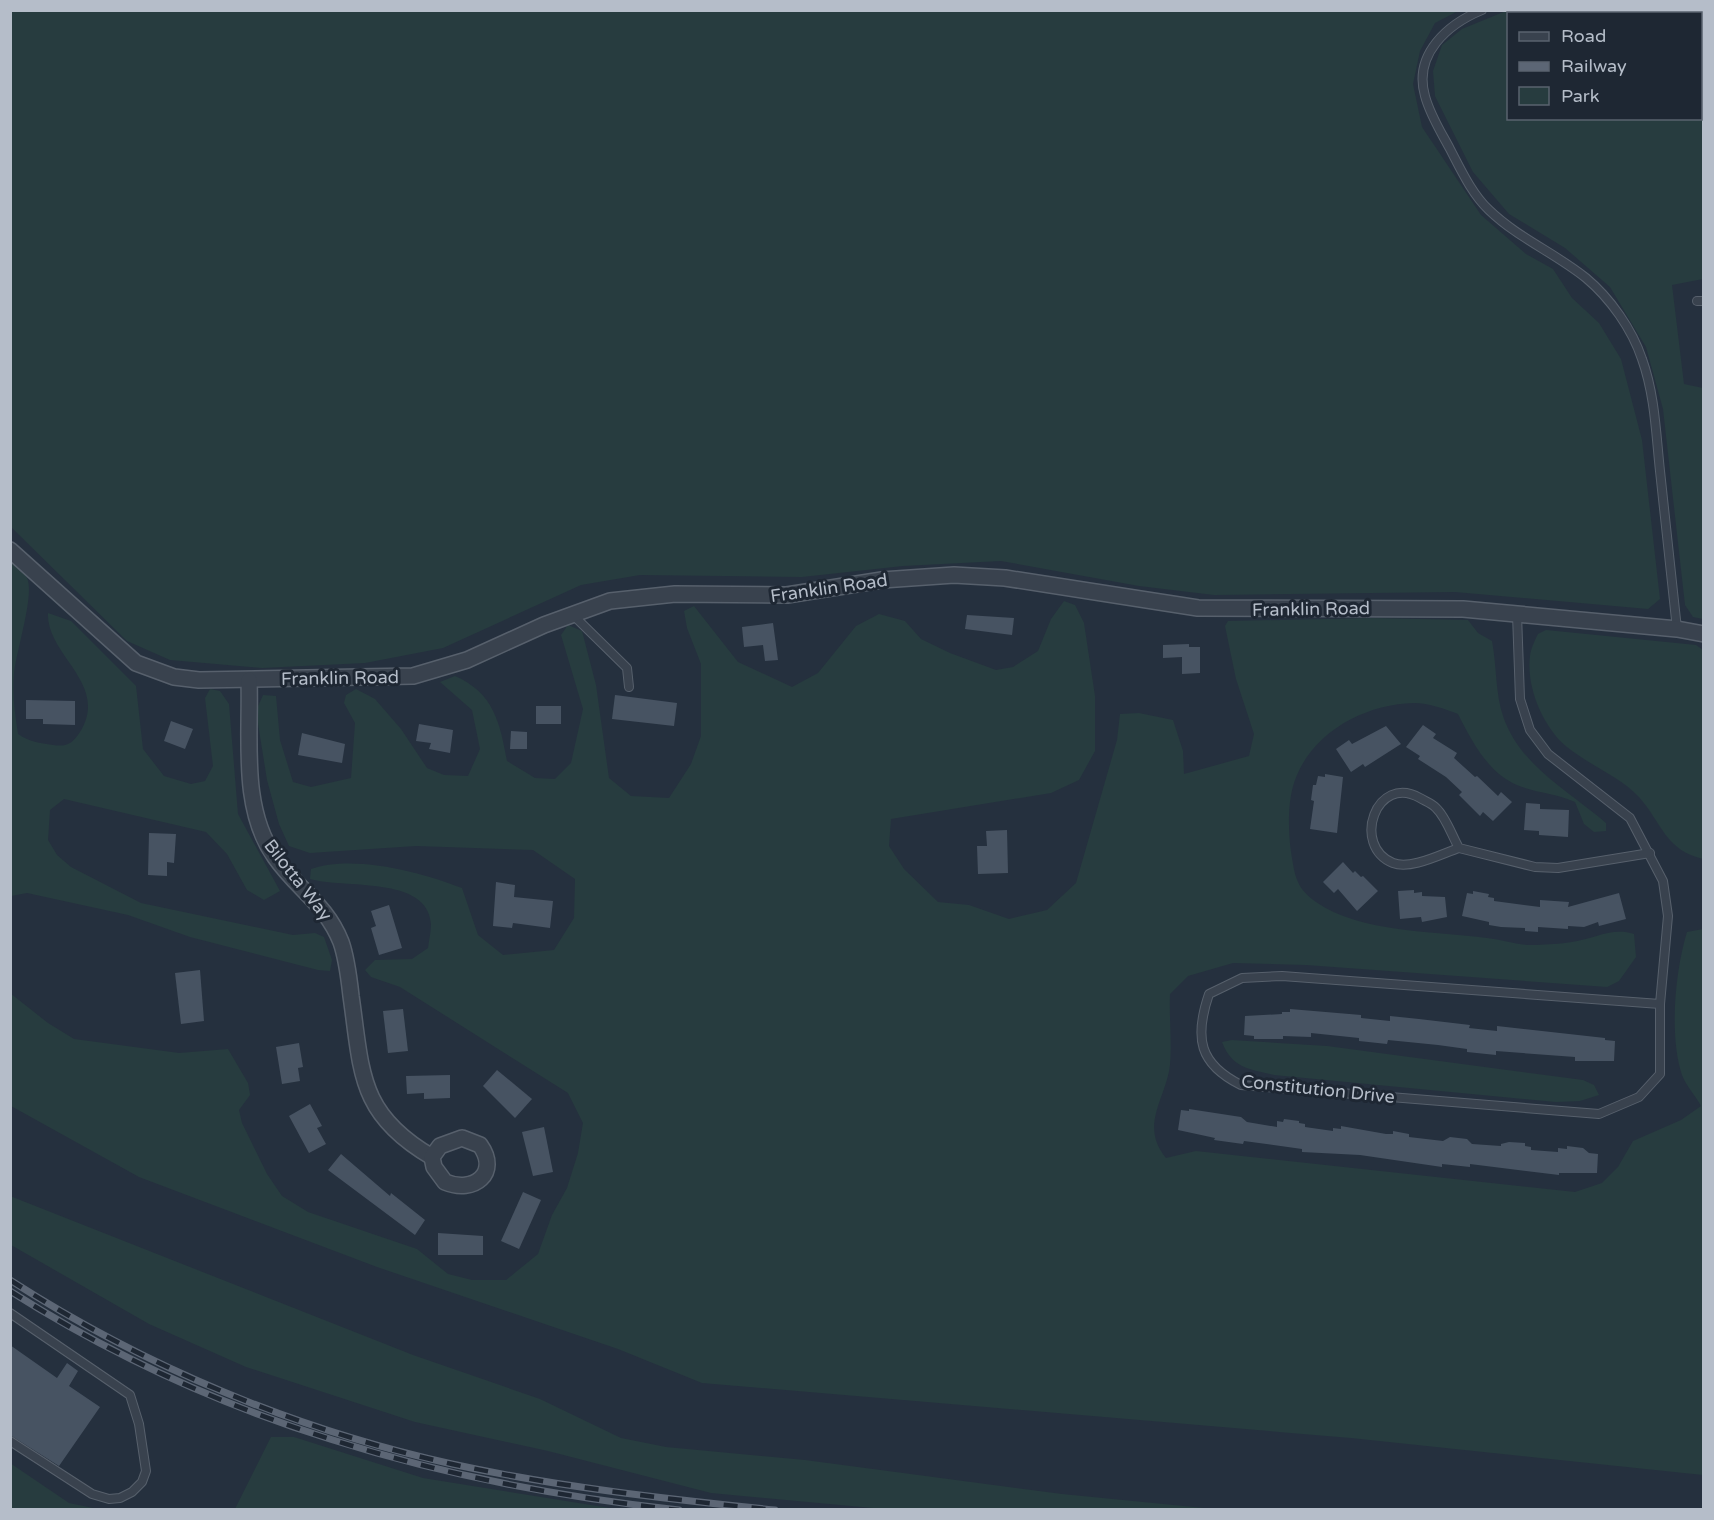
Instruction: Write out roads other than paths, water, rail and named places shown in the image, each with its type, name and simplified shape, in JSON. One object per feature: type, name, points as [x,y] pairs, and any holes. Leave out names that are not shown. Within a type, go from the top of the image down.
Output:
[{"type":"street","name":"Franklin Road","points":[[10,550],[139,665],[180,679],[249,680],[424,675],[467,660],[572,614],[621,599],[675,594],[787,595],[882,580],[954,575],[1005,578],[1198,608],[1463,609],[1677,629],[1704,634]]},
{"type":"street","name":"Bilotta Way","points":[[249,680],[252,791],[262,837],[292,878],[317,901],[332,922],[339,938],[349,976],[360,1065],[366,1090],[376,1109],[407,1142],[432,1157]]},
{"type":"lane","points":[[1482,10],[1449,27],[1439,38],[1424,72],[1424,93],[1430,112],[1463,174],[1487,208],[1511,230],[1585,277],[1605,297],[1627,327],[1642,359],[1653,406],[1677,629]]},
{"type":"lane","points":[[572,614],[627,668],[629,687]]},
{"type":"lane","name":"Constitution Drive","points":[[1517,614],[1520,699],[1530,730],[1548,754],[1630,818],[1663,881],[1668,916],[1660,1004],[1660,1074],[1639,1097],[1599,1114],[1241,1085],[1221,1074],[1210,1063],[1202,1044],[1202,1013],[1209,994],[1242,978],[1282,975],[1660,1004]]},
{"type":"lane","points":[[1459,848],[1436,808],[1410,793],[1391,795],[1378,804],[1371,819],[1372,837],[1382,855],[1393,863],[1408,865],[1459,848],[1547,868],[1592,864],[1650,853]]},
{"type":"lane","points":[[10,1313],[130,1395],[139,1424],[146,1471],[142,1482],[132,1492],[120,1498],[109,1499],[92,1494],[10,1441]]},
{"type":"railway","points":[[10,1280],[61,1311],[168,1367],[223,1392],[336,1433],[394,1450],[492,1472],[653,1497],[775,1510]]},
{"type":"railway","points":[[10,1291],[88,1337],[167,1376],[248,1411],[331,1440],[416,1464],[502,1483],[679,1510]]}]
